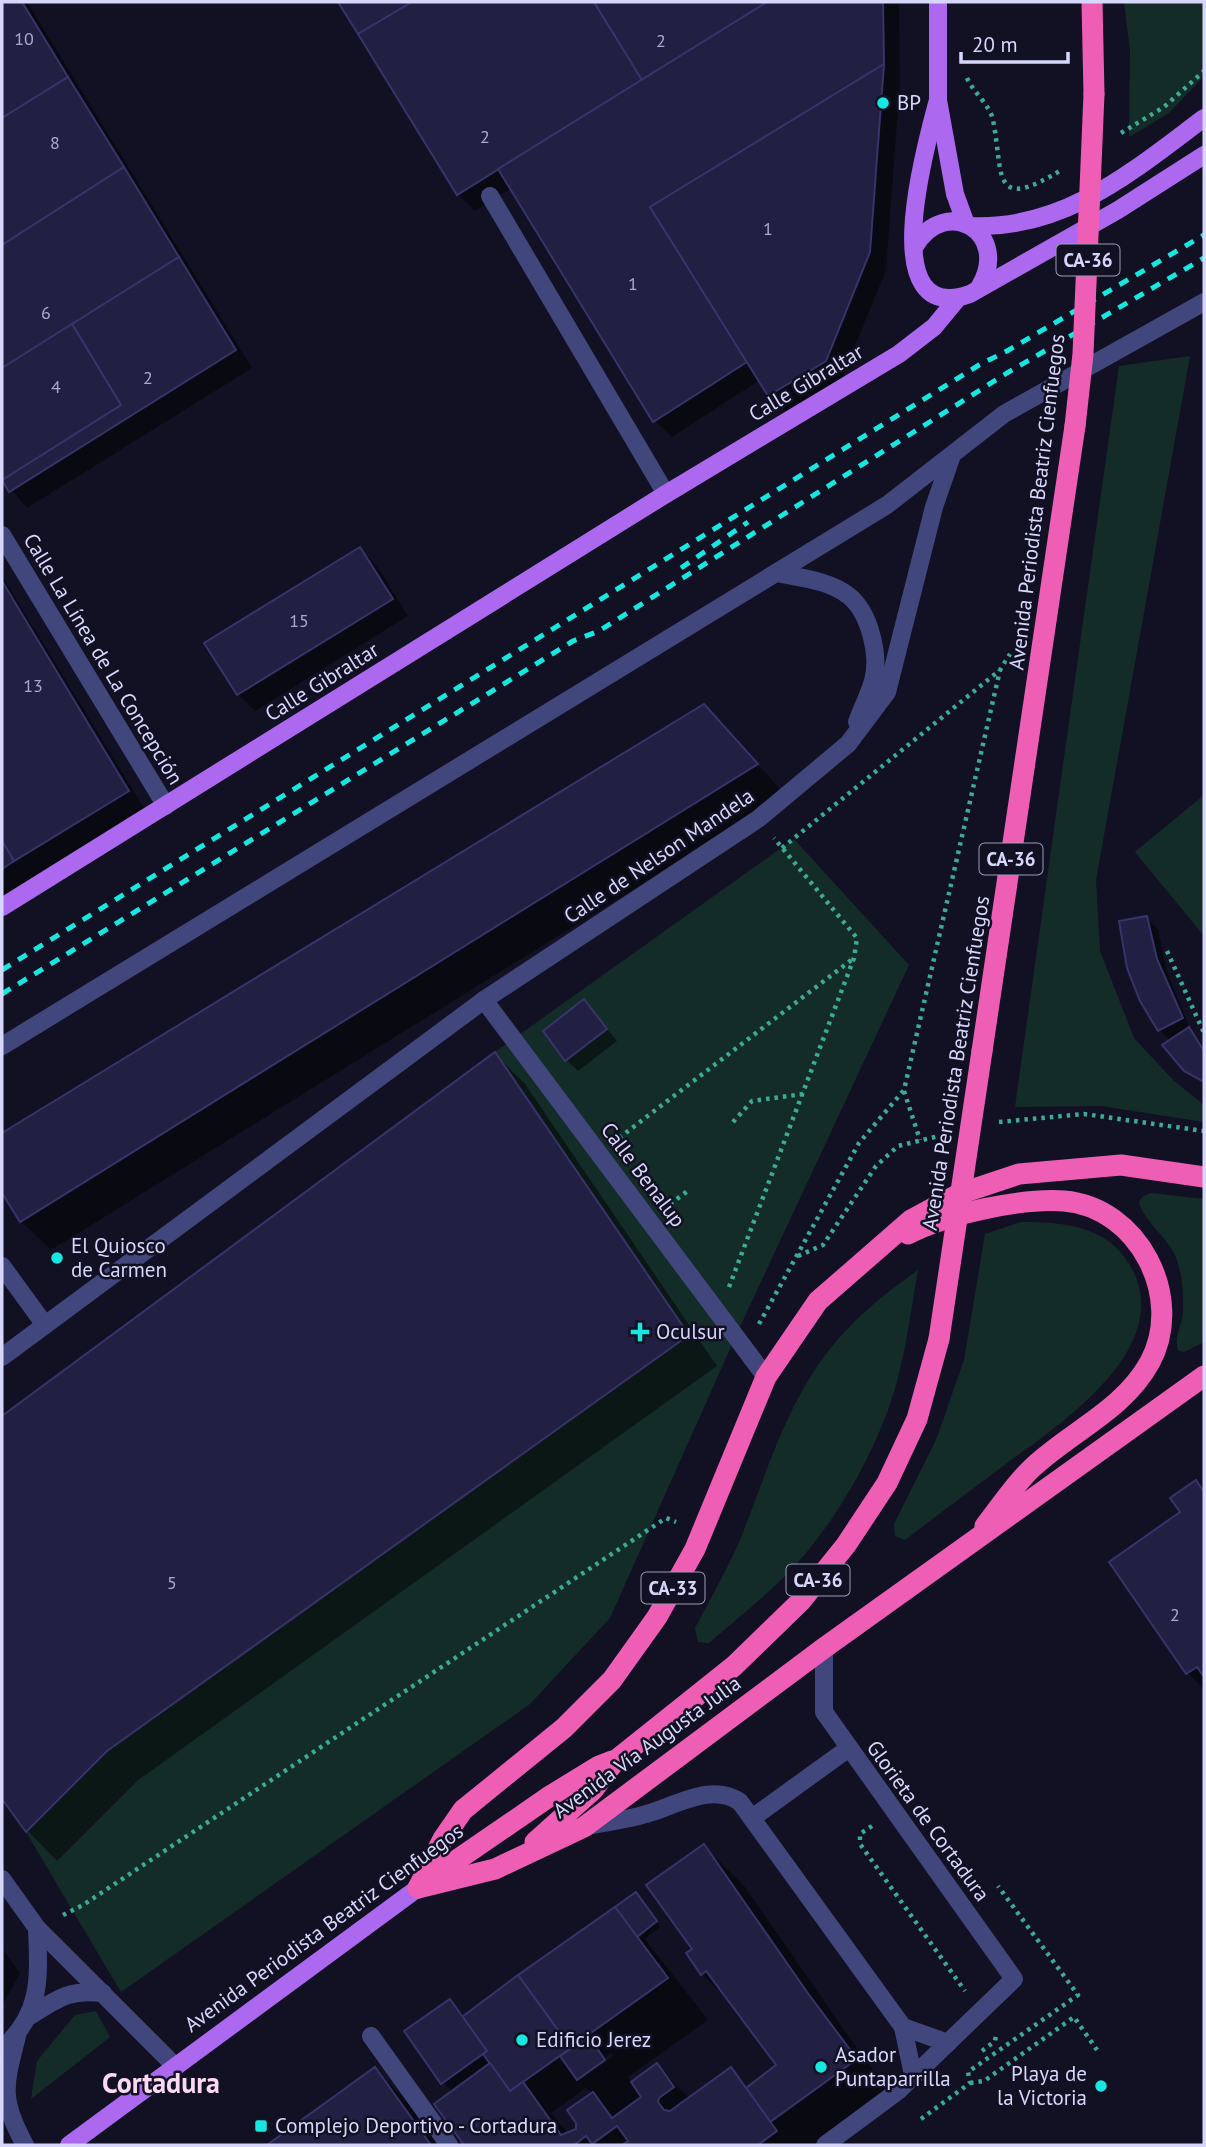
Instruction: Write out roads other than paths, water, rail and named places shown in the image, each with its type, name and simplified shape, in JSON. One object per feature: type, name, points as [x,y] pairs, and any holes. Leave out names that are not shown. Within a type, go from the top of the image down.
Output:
[{"type":"highway","name":"Avenida Periodista Beatriz Cienfuegos","points":[[507,1864],[566,1816],[593,1790],[615,1761],[734,1666],[801,1601],[846,1545],[887,1483],[917,1419],[939,1339],[1075,425],[1084,340],[1094,94],[1092,2]]},
{"type":"highway","name":"CA-33","points":[[418,1888],[443,1839],[463,1810],[564,1728],[612,1680],[657,1617],[702,1533],[766,1377],[818,1301],[911,1220],[959,1194],[1019,1174],[1121,1165],[1204,1177]]},
{"type":"highway","points":[[875,1251],[913,1231],[956,1217],[1023,1203],[1066,1201],[1104,1214],[1142,1245],[1159,1280],[1162,1316],[1151,1360],[1120,1402],[1031,1468],[969,1547]]},
{"type":"highway","name":"Avenida Vía Augusta Julia","points":[[418,1888],[470,1877],[507,1864],[584,1827],[824,1648],[969,1547],[1204,1376]]},
{"type":"highway","name":"Avenida Periodista Beatriz Cienfuegos","points":[[418,1888],[550,1796],[599,1766],[615,1761]]},
{"type":"main road","points":[[938,2],[938,100],[955,194],[969,225],[988,247],[990,261],[981,286]]},
{"type":"main road","points":[[938,100],[921,161],[912,259],[921,284],[931,293],[958,298],[1118,210],[1204,155]]},
{"type":"main road","points":[[915,246],[923,232],[936,224],[951,221],[1005,228],[1044,219],[1122,180],[1204,118]]},
{"type":"main road","name":"Calle Gibraltar","points":[[2,907],[666,494],[899,354],[934,327],[958,298]]},
{"type":"main road","name":"Avenida Periodista Beatriz Cienfuegos","points":[[69,2145],[84,2140],[176,2067],[418,1888]]},
{"type":"street","points":[[490,196],[666,494]]},
{"type":"street","points":[[2,1046],[887,505],[951,458],[1004,414],[1204,302]]},
{"type":"street","name":"Calle de Nelson Mandela","points":[[2,1357],[484,1000],[758,819],[848,744],[887,692],[934,508],[951,458]]},
{"type":"street","name":"Calle La Línea de La Concepción","points":[[2,535],[166,806]]},
{"type":"street","points":[[777,572],[823,583],[850,596],[873,641],[874,679],[848,744]]},
{"type":"street","name":"Calle Benalup","points":[[484,1000],[766,1377]]},
{"type":"street","points":[[2,1266],[45,1325]]},
{"type":"street","points":[[824,1648],[824,1712],[849,1748]]},
{"type":"street","name":"Glorieta de Cortadura","points":[[752,1818],[849,1748],[1014,1979],[898,2091],[825,2145]]},
{"type":"street","points":[[584,1827],[647,1814],[700,1796],[718,1794],[740,1802],[904,2027],[913,2075]]},
{"type":"street","points":[[2,1879],[37,1928],[176,2067]]},
{"type":"street","points":[[2,2049],[17,2036],[30,2016],[39,1980],[37,1928]]},
{"type":"street","points":[[30,2016],[60,1997],[80,1990],[103,1993]]},
{"type":"street","points":[[904,2027],[948,2043]]},
{"type":"street","points":[[17,2036],[2,2094],[8,2119],[26,2145]]},
{"type":"street","points":[[371,2036],[449,2145]]},
{"type":"railway","points":[[2,970],[979,365],[1204,235]]},
{"type":"railway","points":[[2,994],[573,641],[599,631],[1007,373],[1204,258]]},
{"type":"railway","points":[[681,568],[748,522]]},
{"type":"place","name":"BP","points":[[883,103]]},
{"type":"place","name":"El Quiosco de Carmen","points":[[57,1258]]},
{"type":"place","name":"Oculsur","points":[[640,1332]]},
{"type":"place","name":"Edificio Jerez","points":[[522,2040]]},
{"type":"place","name":"Asador Puntaparrilla","points":[[821,2067]]},
{"type":"place","name":"Playa de la Victoria","points":[[1101,2086]]},
{"type":"place","name":"Complejo Deportivo - Cortadura","points":[[261,2126]]},
{"type":"district","name":"Cortadura","points":[[161,2083]]}]
